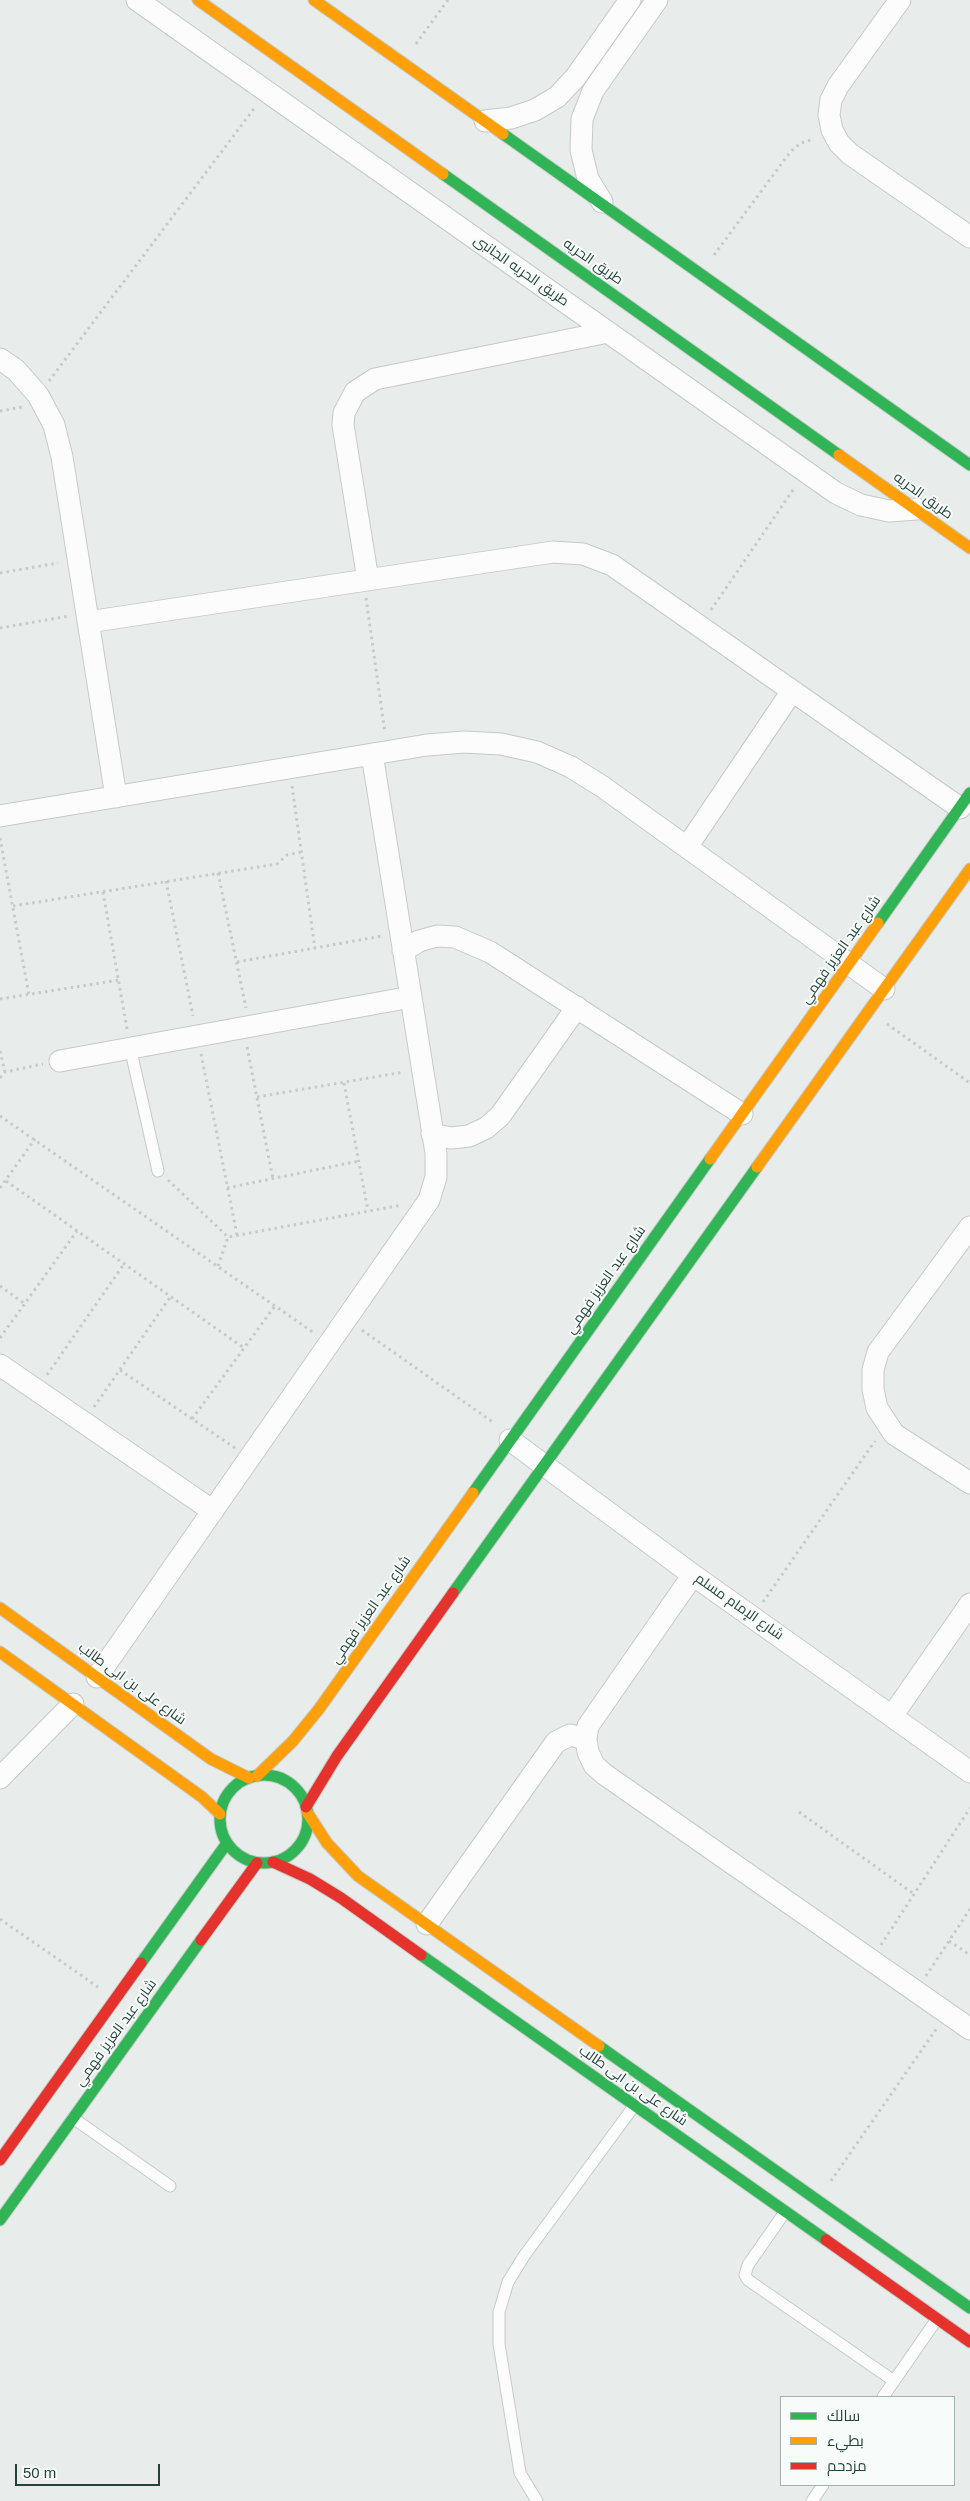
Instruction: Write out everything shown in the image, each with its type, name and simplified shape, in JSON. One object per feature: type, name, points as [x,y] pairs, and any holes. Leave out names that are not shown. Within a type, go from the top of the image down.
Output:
[{"type":"street","name":"طريق الحريه الجانبى","points":[[137,0],[836,493],[861,505],[889,511],[916,509]]},
{"type":"street","name":"طريق الحريه","points":[[198,0],[970,548]]},
{"type":"street","points":[[314,0],[970,465]]},
{"type":"street","points":[[485,121],[511,118],[535,110],[557,97],[575,78],[630,0]]},
{"type":"street","points":[[603,204],[588,179],[582,157],[582,119],[593,91],[657,0]]},
{"type":"street","points":[[900,0],[838,86],[831,100],[829,115],[832,130],[839,143],[850,154],[970,237]]},
{"type":"street","points":[[366,580],[343,425],[344,413],[355,392],[364,384],[375,379],[608,332]]},
{"type":"street","points":[[0,359],[16,370],[38,395],[54,425],[62,457],[116,797]]},
{"type":"street","points":[[87,617],[366,580],[552,552],[583,554],[612,565],[792,691],[965,801]]},
{"type":"street","points":[[687,847],[792,691]]},
{"type":"street","points":[[0,816],[380,753],[464,742],[501,744],[538,752],[571,767],[687,847],[884,989]]},
{"type":"street","points":[[97,1677],[429,1200],[436,1177],[432,1134],[402,942],[380,753]]},
{"type":"street","name":"شارع عبد العزيز فهمي","points":[[253,1777],[307,1734],[511,1438],[965,801]]},
{"type":"street","points":[[307,1810],[296,1789],[288,1782],[278,1778],[253,1777],[233,1788],[227,1796],[220,1814],[220,1824],[227,1843],[240,1856],[257,1863],[273,1862],[293,1852],[300,1844],[306,1834],[307,1810],[332,1754],[544,1465],[970,869]]},
{"type":"street","points":[[402,942],[419,941],[437,936],[456,937],[490,952],[742,1114]]},
{"type":"street","points":[[60,1061],[411,997]]},
{"type":"street","points":[[432,1134],[451,1138],[469,1136],[486,1128],[500,1116],[577,1007]]},
{"type":"street","points":[[970,1227],[878,1352],[873,1370],[873,1389],[877,1408],[894,1434],[970,1484]]},
{"type":"street","points":[[0,1365],[213,1511]]},
{"type":"street","name":"شارع الإمام مسلم","points":[[511,1438],[544,1465],[693,1575],[970,1772]]},
{"type":"street","points":[[693,1575],[594,1714],[588,1726],[586,1739],[588,1752],[594,1764],[604,1774],[970,2029]]},
{"type":"street","points":[[892,1716],[970,1604]]},
{"type":"street","name":"شارع على بن ابى طالب","points":[[0,1608],[97,1677],[196,1753],[226,1768],[253,1777]]},
{"type":"street","points":[[0,1652],[73,1704],[181,1776],[213,1805],[220,1814]]},
{"type":"street","points":[[0,1778],[73,1704]]},
{"type":"street","points":[[427,1924],[556,1742],[570,1735],[586,1739]]},
{"type":"street","name":"شارع على بن ابى طالب","points":[[307,1810],[350,1882],[427,1924],[712,2143],[785,2212],[970,2342]]},
{"type":"street","name":"شارع عبد العزيز فهمي","points":[[0,2160],[114,1999],[206,1878],[227,1843]]},
{"type":"street","name":"شارع على بن ابى طالب","points":[[273,1862],[310,1879],[341,1898],[634,2106],[712,2143],[817,2200],[970,2308]]},
{"type":"street","name":"شارع عبد العزيز فهمي","points":[[0,2220],[228,1895],[257,1863]]},
{"type":"street","points":[[341,1898],[350,1882]]},
{"type":"lane","points":[[130,1047],[158,1171]]},
{"type":"lane","points":[[537,2501],[520,2473],[499,2344],[499,2312],[508,2282],[524,2256],[634,2106]]},
{"type":"lane","points":[[73,2118],[170,2186]]},
{"type":"lane","points":[[785,2212],[748,2265],[745,2275],[748,2280],[894,2381]]},
{"type":"lane","points":[[885,2396],[937,2319]]},
{"type":"lane","points":[[812,2501],[822,2486]]},
{"type":"path","points":[[403,63],[448,0]]},
{"type":"path","points":[[38,395],[267,92]]},
{"type":"path","points":[[700,274],[791,151],[801,143],[814,139],[827,139],[839,143]]},
{"type":"path","points":[[699,627],[806,471]]},
{"type":"path","points":[[0,573],[78,559]]},
{"type":"path","points":[[366,580],[380,753]]},
{"type":"path","points":[[0,628],[87,617]]},
{"type":"path","points":[[289,768],[314,948]]},
{"type":"path","points":[[0,838],[29,995]]},
{"type":"path","points":[[13,906],[277,864],[287,854],[301,852]]},
{"type":"path","points":[[218,873],[237,962],[257,1097],[272,1179]]},
{"type":"path","points":[[166,881],[237,1235]]},
{"type":"path","points":[[103,892],[130,1047]]},
{"type":"path","points":[[237,962],[314,948],[402,942]]},
{"type":"path","points":[[0,999],[119,980]]},
{"type":"path","points":[[869,1011],[970,1083]]},
{"type":"path","points":[[0,1051],[5,1072]]},
{"type":"path","points":[[0,1078],[5,1072],[60,1061]]},
{"type":"path","points":[[0,1068],[5,1072]]},
{"type":"path","points":[[257,1097],[422,1069]]},
{"type":"path","points":[[344,1082],[368,1211]]},
{"type":"path","points":[[0,1116],[329,1343]]},
{"type":"path","points":[[0,1188],[34,1140]]},
{"type":"path","points":[[227,1188],[359,1161]]},
{"type":"path","points":[[158,1171],[228,1237]]},
{"type":"path","points":[[6,1180],[244,1348]]},
{"type":"path","points":[[228,1237],[429,1200]]},
{"type":"path","points":[[0,1338],[76,1231]]},
{"type":"path","points":[[218,1266],[228,1237]]},
{"type":"path","points":[[37,1390],[124,1264]]},
{"type":"path","points":[[0,1286],[25,1304]]},
{"type":"path","points":[[84,1422],[171,1296]]},
{"type":"path","points":[[192,1419],[275,1306]]},
{"type":"path","points":[[346,1319],[511,1438]]},
{"type":"path","points":[[120,1370],[250,1458]]},
{"type":"path","points":[[753,1617],[887,1424]]},
{"type":"path","points":[[871,1960],[970,1808]]},
{"type":"path","points":[[799,1812],[914,1894]]},
{"type":"path","points":[[916,1992],[970,1909]]},
{"type":"path","points":[[0,1919],[114,1999]]},
{"type":"path","points":[[949,1941],[970,1955]]},
{"type":"path","points":[[817,2200],[947,2013]]},
{"type":"traffic: fast","points":[[503,134],[970,465]]},
{"type":"traffic: fast","points":[[443,174],[839,455]]},
{"type":"traffic: fast","points":[[878,923],[970,793]]},
{"type":"traffic: fast","points":[[473,1493],[710,1159]]},
{"type":"traffic: fast","points":[[453,1593],[757,1167]]},
{"type":"traffic: fast","points":[[264,1775],[281,1779],[295,1788],[304,1802],[308,1819],[304,1836],[295,1850],[281,1859],[264,1863],[247,1859],[233,1850],[224,1836],[220,1819],[224,1802],[233,1788],[247,1779],[264,1775]]},
{"type":"traffic: fast","points":[[141,1963],[227,1843]]},
{"type":"traffic: fast","points":[[0,2220],[201,1940]]},
{"type":"traffic: fast","points":[[421,1955],[826,2240]]},
{"type":"traffic: fast","points":[[599,2046],[970,2308]]},
{"type":"traffic: slow","points":[[198,0],[443,174]]},
{"type":"traffic: slow","points":[[314,0],[503,134]]},
{"type":"traffic: slow","points":[[839,455],[970,548]]},
{"type":"traffic: slow","points":[[757,1167],[970,869]]},
{"type":"traffic: slow","points":[[710,1159],[878,923]]},
{"type":"traffic: slow","points":[[257,1776],[293,1741],[319,1709],[473,1493]]},
{"type":"traffic: slow","points":[[0,1608],[211,1759],[249,1778]]},
{"type":"traffic: slow","points":[[0,1652],[202,1797],[220,1814]]},
{"type":"traffic: slow","points":[[307,1812],[327,1843],[358,1876],[599,2046]]},
{"type":"traffic: jam","points":[[306,1807],[337,1756],[453,1593]]},
{"type":"traffic: jam","points":[[273,1862],[310,1879],[341,1898],[421,1955]]},
{"type":"traffic: jam","points":[[201,1940],[257,1863]]},
{"type":"traffic: jam","points":[[0,2160],[141,1963]]},
{"type":"traffic: jam","points":[[826,2240],[970,2342]]}]
